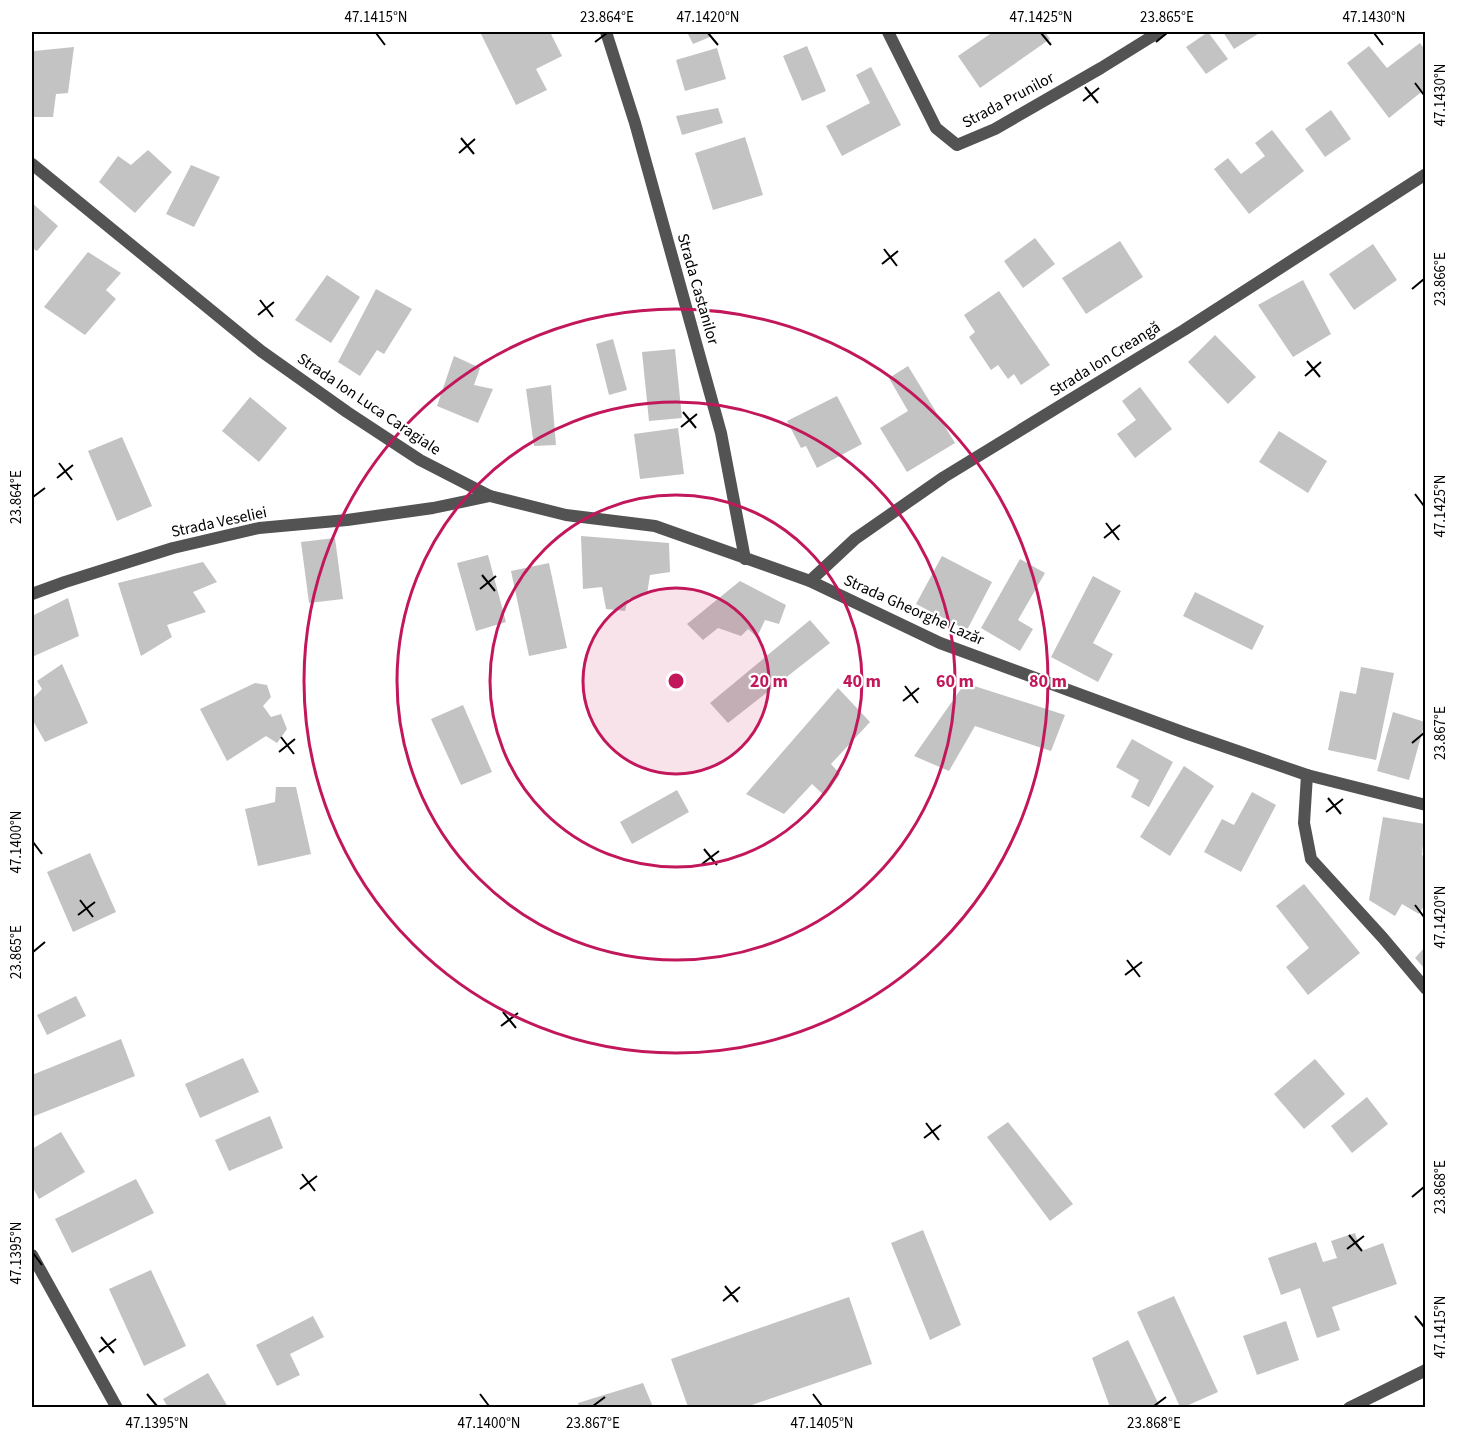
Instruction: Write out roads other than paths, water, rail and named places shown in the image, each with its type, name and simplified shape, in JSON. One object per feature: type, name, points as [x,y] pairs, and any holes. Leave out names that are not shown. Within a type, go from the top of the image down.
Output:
[{"type":"street","name":"Strada Castanilor","points":[[606,32],[635,123],[721,433],[745,559]]},
{"type":"street","name":"Strada Prunilor","points":[[888,32],[936,128],[957,145],[995,129],[1159,32]]},
{"type":"street","name":"Strada Ion Luca Caragiale","points":[[32,164],[261,351],[420,460],[490,496],[566,515],[656,526],[745,559]]},
{"type":"street","name":"Strada Ion Creangă","points":[[810,581],[855,539],[944,477],[1174,336],[1425,174]]},
{"type":"street","name":"Strada Veseliei","points":[[32,594],[173,548],[259,528],[347,520],[433,508],[490,496]]},
{"type":"street","name":"Strada Gheorghe Lazăr","points":[[745,559],[810,581],[940,644],[1185,733],[1307,775],[1425,805]]},
{"type":"street","points":[[1307,775],[1305,823],[1311,859],[1383,938],[1425,989]]},
{"type":"street","points":[[32,1255],[117,1407]]},
{"type":"street","points":[[1349,1407],[1425,1370]]}]
